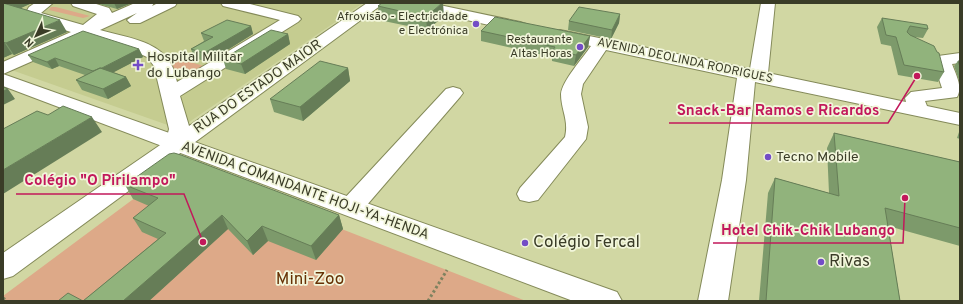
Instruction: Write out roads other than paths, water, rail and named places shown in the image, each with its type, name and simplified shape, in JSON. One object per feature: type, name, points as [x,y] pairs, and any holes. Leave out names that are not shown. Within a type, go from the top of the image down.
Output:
[{"type":"street","points":[[46,3],[34,10],[33,14],[36,17],[140,47],[153,53],[163,65],[179,129],[176,144]]},
{"type":"street","points":[[78,3],[98,8],[104,11],[105,15],[84,32]]},
{"type":"street","points":[[3,69],[147,3]]},
{"type":"street","points":[[102,36],[170,3]]},
{"type":"street","points":[[170,94],[293,19],[228,3]]},
{"type":"street","name":"RUA DO ESTADO MAIOR","points":[[3,268],[377,3]]},
{"type":"street","name":"AVENIDA DEOLINDA RODRIGUES","points":[[409,3],[753,76],[922,103],[960,119]]},
{"type":"street","points":[[713,301],[753,76],[768,3]]},
{"type":"street","points":[[529,194],[575,139],[578,127],[571,94],[574,84],[601,44]]},
{"type":"street","points":[[932,50],[960,58]]},
{"type":"street","points":[[922,103],[950,93],[952,90],[943,64],[944,60],[949,58],[960,58]]},
{"type":"street","points":[[960,58],[958,63],[960,68]]},
{"type":"street","name":"AVENIDA COMANDANTE HOJI-YA-HENDA","points":[[3,80],[607,301]]},
{"type":"street","points":[[351,207],[454,93]]},
{"type":"street","points":[[922,103],[955,96]]},
{"type":"place","name":"Afrovisão - Electricidade e Electrónica","points":[[476,24]]},
{"type":"place","name":"Restaurante Altas Horas","points":[[580,47]]},
{"type":"place","name":"Hospital Militar do Lubango","points":[[138,65]]},
{"type":"place","name":"Snack-Bar Ramos e Ricardos","points":[[917,76]]},
{"type":"place","name":"Tecno Mobile","points":[[768,157]]},
{"type":"place","name":"Hotel Chik-Chik Lubango","points":[[905,198]]},
{"type":"place","name":"Colégio \"O Pirilampo\"","points":[[203,242]]},
{"type":"place","name":"Colégio Fercal","points":[[525,243]]},
{"type":"place","name":"Rivas","points":[[821,262]]},
{"type":"park label","name":"Mini-Zoo","points":[[310,280]]}]
